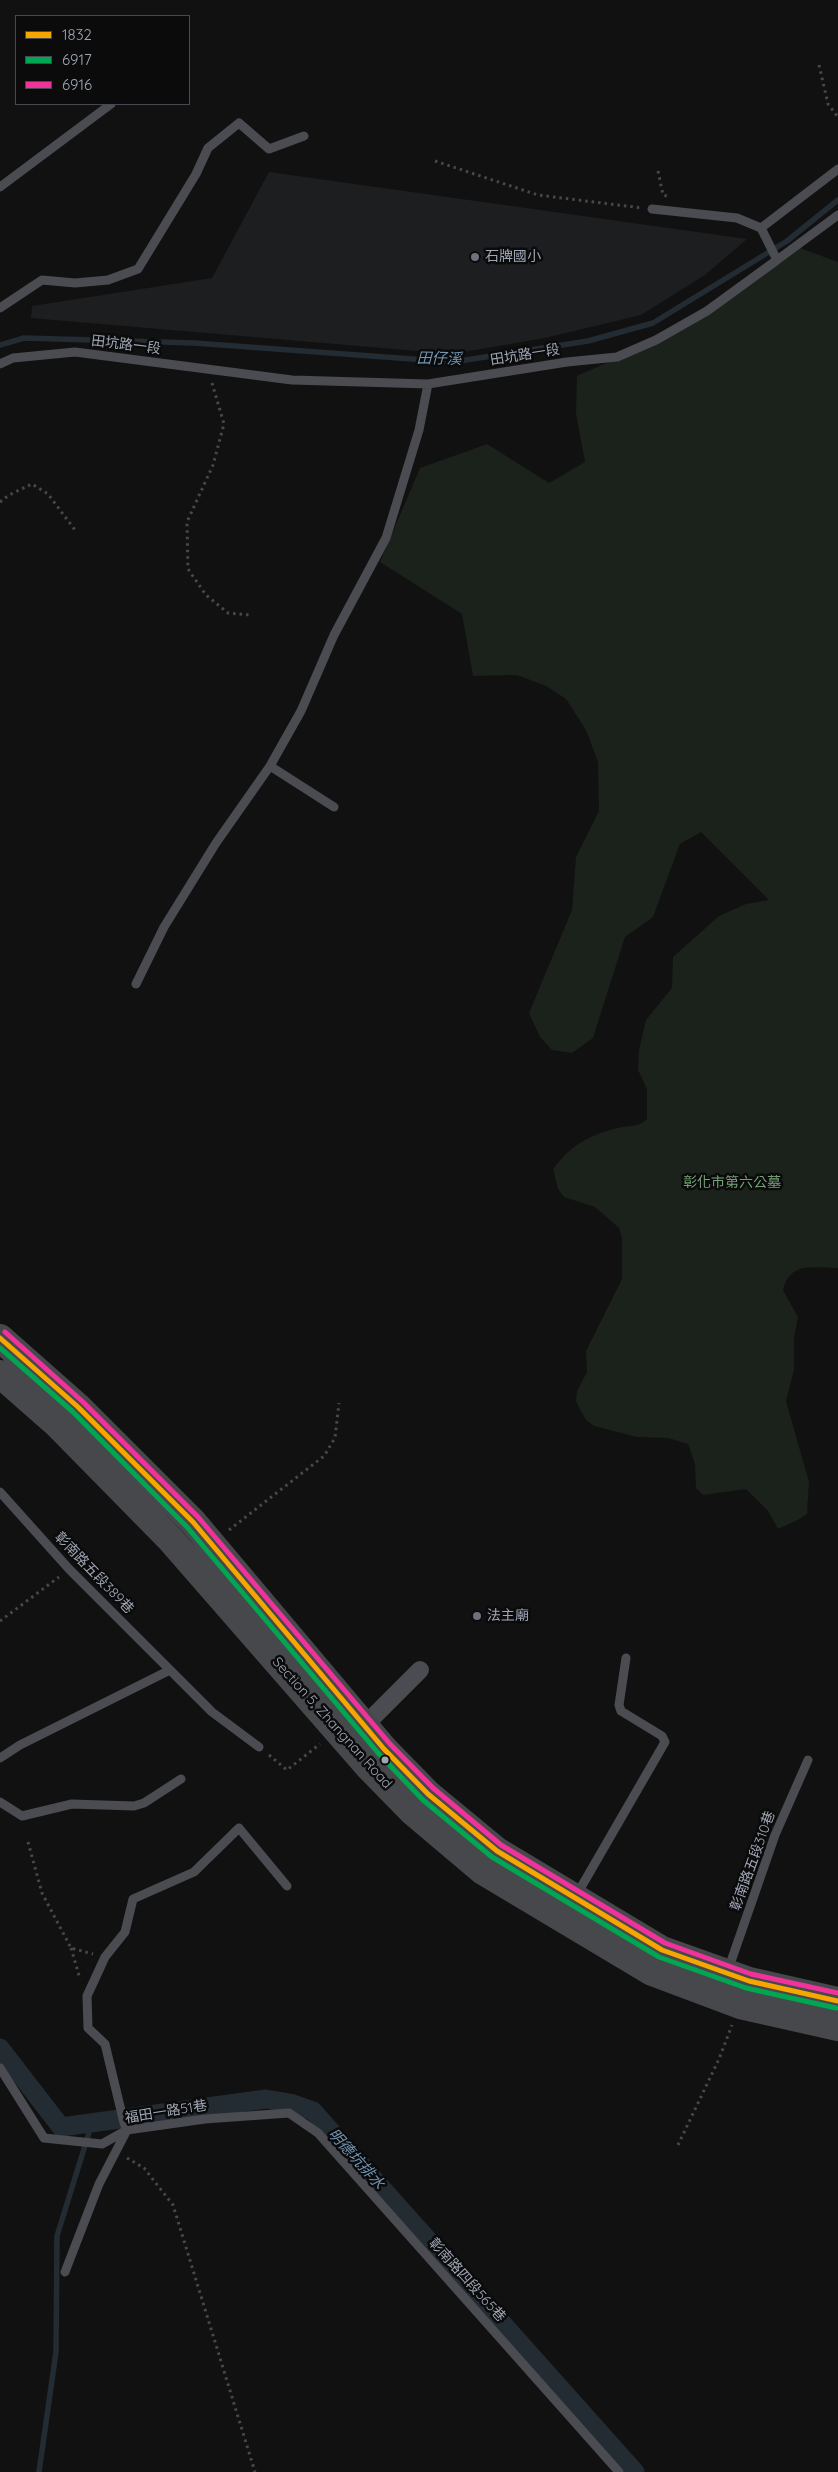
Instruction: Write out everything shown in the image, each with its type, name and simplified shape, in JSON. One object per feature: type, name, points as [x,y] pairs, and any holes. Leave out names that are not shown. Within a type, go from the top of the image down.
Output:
[{"type":"main road","name":"Section 5, Zhangnan Road","points":[[0,1338],[78,1407],[193,1522],[364,1726],[428,1794],[489,1845],[662,1950],[749,1981],[838,2000]]},
{"type":"main road","name":"Section 5, Zhangnan Road","points":[[0,1374],[57,1424],[171,1540],[336,1731],[412,1811],[484,1871],[652,1972],[740,2006],[838,2027]]},
{"type":"street","points":[[336,1731],[364,1726],[420,1670]]},
{"type":"lane","points":[[0,187],[110,105]]},
{"type":"lane","points":[[0,308],[42,280],[75,283],[108,280],[138,269],[191,182],[208,148],[239,123],[269,150],[304,136]]},
{"type":"lane","points":[[761,228],[838,169]]},
{"type":"lane","points":[[652,209],[737,218],[761,228],[777,260]]},
{"type":"lane","name":"田坑路一段","points":[[0,364],[13,358],[75,352],[292,380],[428,384],[567,362],[617,357],[656,340],[707,311],[838,214]]},
{"type":"lane","points":[[136,984],[164,927],[216,843],[270,766],[301,711],[334,636],[386,538],[419,430],[428,384]]},
{"type":"lane","points":[[270,766],[334,807]]},
{"type":"lane","name":"彰南路五段389巷","points":[[0,1492],[69,1569],[212,1712],[258,1747]]},
{"type":"lane","points":[[574,1898],[665,1742],[662,1736],[621,1711],[619,1704],[626,1658]]},
{"type":"lane","points":[[0,1758],[20,1745],[170,1670]]},
{"type":"lane","name":"彰南路五段310巷","points":[[727,1973],[775,1836],[808,1760]]},
{"type":"lane","points":[[0,1802],[22,1816],[72,1804],[134,1806],[144,1803],[180,1779]]},
{"type":"lane","points":[[64,2272],[99,2184],[116,2152],[125,2127],[105,2044],[88,2028],[87,1996],[105,1957],[125,1932],[133,1899],[194,1872],[239,1828],[287,1886]]},
{"type":"lane","name":"福田一路51巷","points":[[0,2068],[44,2138],[102,2144],[125,2127],[288,2113]]},
{"type":"lane","name":"彰南路四段565巷","points":[[288,2113],[318,2133],[619,2472]]},
{"type":"path","points":[[819,65],[828,104],[838,117]]},
{"type":"path","points":[[435,161],[538,195],[652,209]]},
{"type":"path","points":[[208,368],[224,424],[213,465],[187,522],[188,569],[206,595],[228,613],[250,615]]},
{"type":"path","points":[[0,502],[9,495],[32,484],[48,494],[75,530]]},
{"type":"path","points":[[211,1544],[324,1456],[335,1438],[339,1403]]},
{"type":"path","points":[[0,1621],[69,1569]]},
{"type":"path","points":[[258,1747],[287,1770],[336,1731]]},
{"type":"path","points":[[28,1842],[42,1893],[72,1948],[87,1996]]},
{"type":"path","points":[[72,1948],[105,1957]]},
{"type":"path","points":[[678,2145],[719,2058],[740,2006]]},
{"type":"path","points":[[116,2152],[144,2168],[173,2205],[255,2472]]},
{"type":"shaded area","name":"石牌國小","points":[[269,172],[747,239],[705,275],[641,315],[545,338],[452,354],[31,318],[32,306],[212,278]]},
{"type":"green space","name":"彰化市第六公墓","points":[[792,245],[838,262],[838,1268],[812,1267],[797,1270],[786,1281],[783,1290],[798,1317],[794,1338],[794,1370],[786,1401],[809,1482],[807,1514],[778,1529],[768,1511],[746,1489],[703,1495],[696,1488],[695,1464],[688,1444],[668,1438],[637,1437],[594,1426],[586,1420],[576,1402],[577,1391],[587,1372],[586,1351],[622,1279],[622,1238],[619,1228],[595,1207],[564,1197],[558,1189],[553,1169],[567,1153],[581,1142],[598,1134],[637,1125],[647,1119],[647,1089],[638,1070],[639,1050],[646,1020],[672,988],[673,957],[719,916],[746,904],[769,900],[701,832],[680,844],[653,917],[625,937],[593,1038],[572,1053],[552,1050],[540,1037],[529,1013],[572,910],[576,857],[599,811],[598,762],[586,730],[566,699],[546,686],[517,675],[473,676],[462,614],[380,562],[420,468],[487,444],[549,483],[585,462],[576,414],[577,376],[682,329]]},
{"type":"waterway","name":"田仔溪","points":[[0,345],[24,338],[194,343],[453,362],[588,341],[653,323],[787,241],[838,200]]},
{"type":"waterway","name":"明德坑排水","points":[[0,2048],[61,2127],[266,2099],[290,2103],[313,2111],[635,2472]]},
{"type":"waterway","points":[[39,2472],[56,2352],[57,2236],[92,2123]]},
{"type":"transit line","name":"6916","points":[[5,1332],[83,1402],[198,1517],[390,1744],[433,1788],[501,1845],[665,1943],[751,1974],[838,1993]]},
{"type":"transit line","name":"1832","points":[[0,1338],[78,1407],[193,1522],[384,1749],[428,1794],[497,1851],[662,1950],[749,1981],[838,2001]]},
{"type":"transit line","name":"6917","points":[[0,1348],[73,1412],[187,1527],[379,1754],[423,1800],[492,1857],[659,1957],[746,1988],[836,2008]]},
{"type":"place","name":"石牌國小","points":[[475,257]]},
{"type":"place","name":"法主廟","points":[[477,1616]]}]
